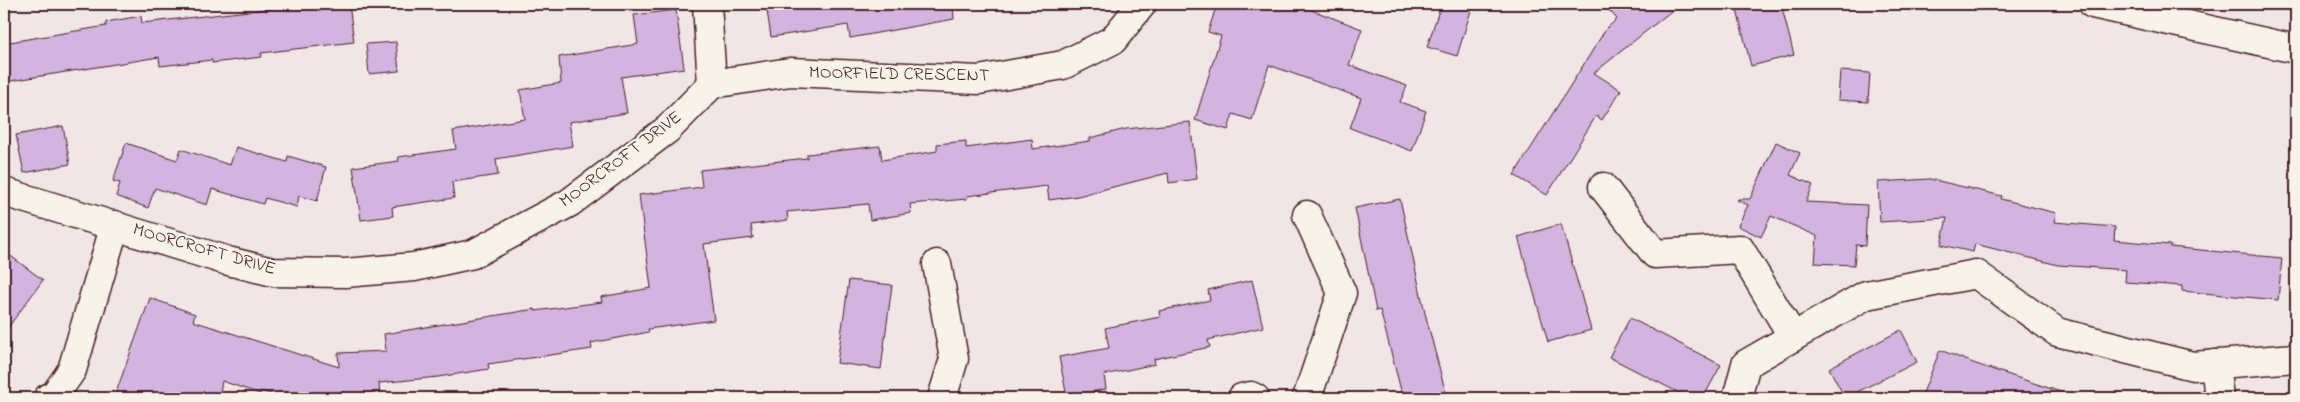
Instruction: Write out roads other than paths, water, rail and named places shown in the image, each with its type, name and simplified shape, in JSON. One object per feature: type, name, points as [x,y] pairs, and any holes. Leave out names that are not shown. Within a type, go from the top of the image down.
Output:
[{"type":"street","points":[[707,4],[712,84]]},
{"type":"street","name":"MOORFIELD CRESCENT","points":[[712,84],[790,72],[979,80],[1063,65],[1113,40],[1142,4]]},
{"type":"street","points":[[2094,4],[2296,49]]},
{"type":"street","name":"MOORCROFT DRIVE","points":[[4,192],[228,261],[273,272],[355,272],[414,267],[473,254],[569,203],[668,129],[712,84]]},
{"type":"street","points":[[1604,187],[1655,254],[1740,249],[1793,337]]},
{"type":"street","points":[[1307,215],[1342,293],[1308,398]]},
{"type":"street","points":[[48,398],[54,396],[72,370],[115,225]]},
{"type":"street","points":[[936,264],[954,359],[942,398]]},
{"type":"street","points":[[1737,398],[1746,364],[1866,295],[1976,274],[2057,332],[2193,366],[2296,358]]},
{"type":"street","points":[[2215,364],[2219,398]]},
{"type":"street","points":[[1242,398],[1251,396],[1255,398]]}]
